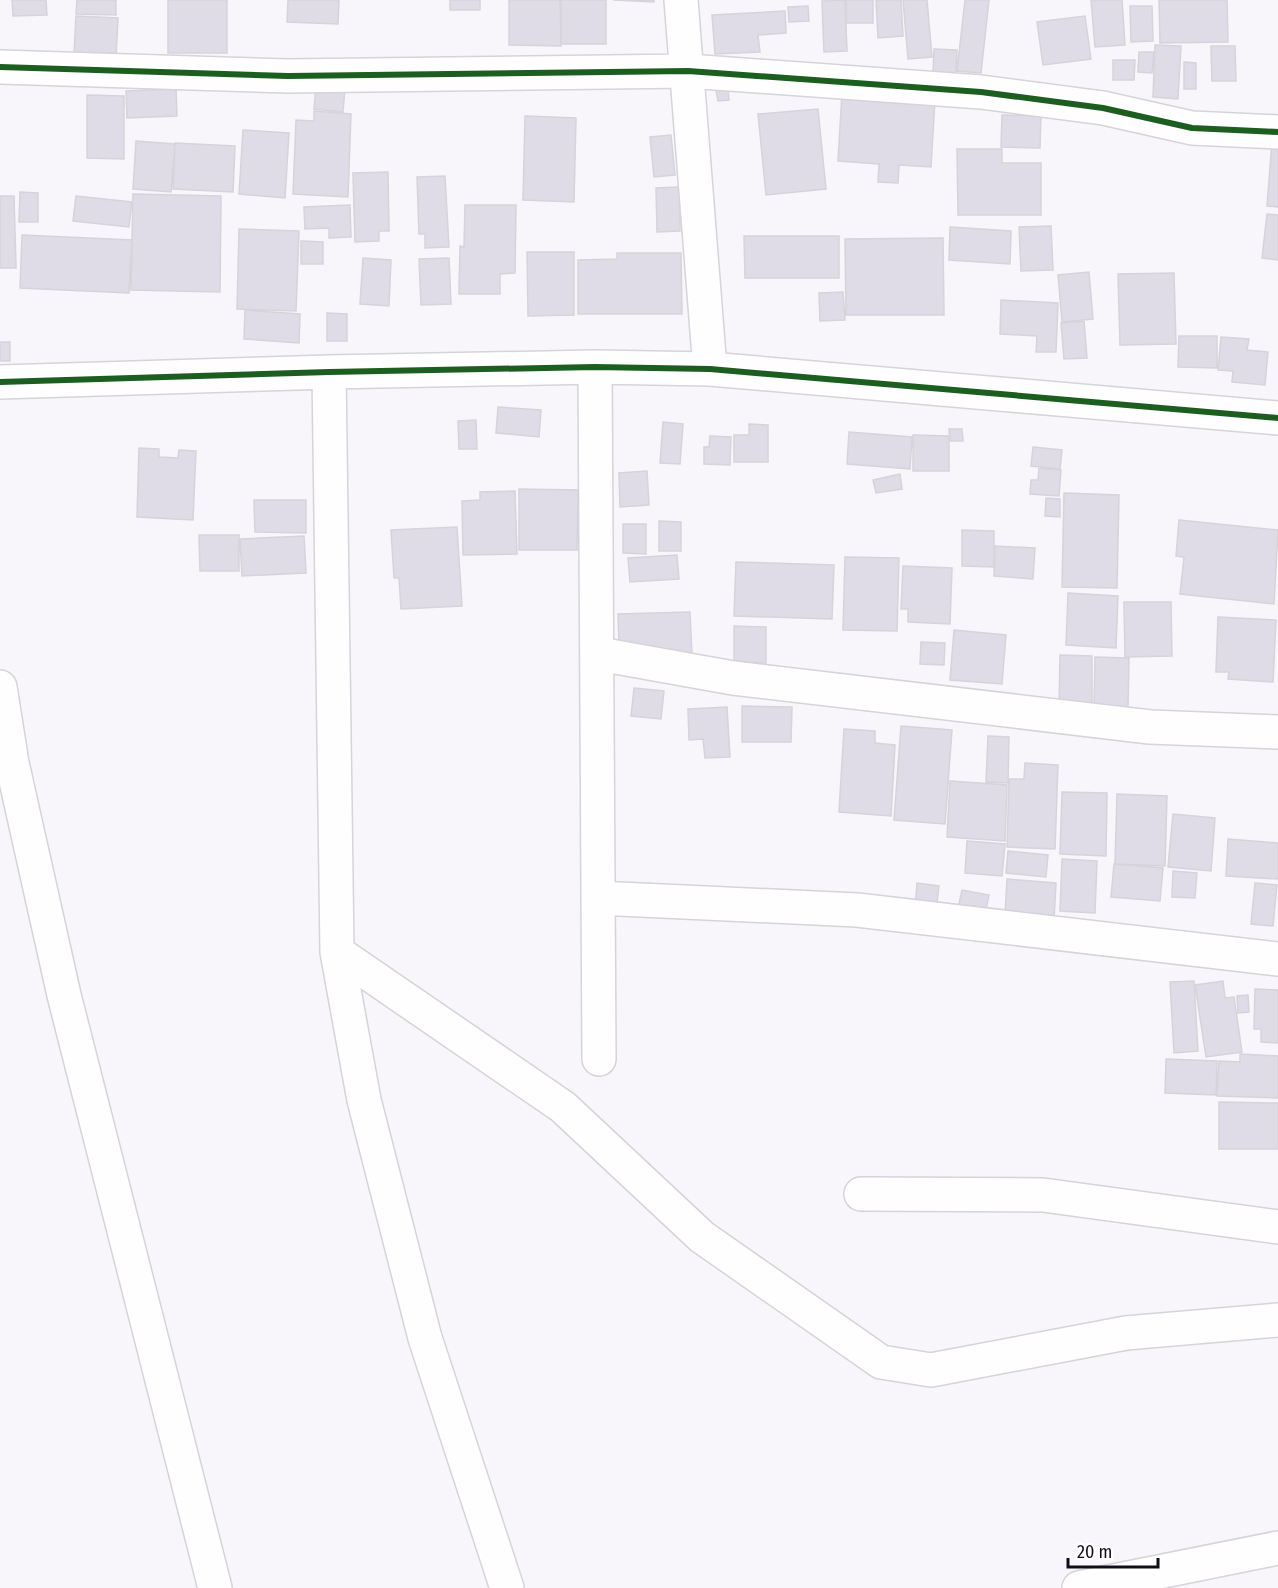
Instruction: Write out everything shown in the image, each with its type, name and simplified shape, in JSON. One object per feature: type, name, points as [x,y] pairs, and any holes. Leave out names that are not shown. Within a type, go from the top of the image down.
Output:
[{"type":"street","points":[[681,0],[710,369]]},
{"type":"street","points":[[0,67],[288,76],[688,71],[981,92],[1102,108],[1192,128],[1278,132]]},
{"type":"street","points":[[595,368],[599,654],[600,1059]]},
{"type":"street","points":[[0,382],[329,372],[595,368],[710,369],[1278,418]]},
{"type":"street","points":[[329,372],[337,952],[364,1100],[425,1338],[507,1588]]},
{"type":"street","points":[[599,654],[733,678],[1126,724],[1278,732]]},
{"type":"street","points":[[0,687],[12,763],[64,995],[215,1588]]},
{"type":"street","points":[[598,898],[857,910],[1278,959]]},
{"type":"street","points":[[337,952],[563,1107],[702,1237],[881,1362],[931,1370],[1126,1333],[1278,1320]]},
{"type":"street","points":[[861,1194],[1043,1195],[1278,1227]]},
{"type":"street","points":[[1079,1588],[1278,1548]]},
{"type":"building","points":[[12,0],[46,0],[47,15],[13,16]]},
{"type":"building","points":[[77,0],[116,0],[116,15],[76,14]]},
{"type":"building","points":[[168,0],[227,0],[227,53],[168,53]]},
{"type":"building","points":[[288,0],[339,0],[338,24],[287,22]]},
{"type":"building","points":[[450,0],[480,0],[480,10],[450,10]]},
{"type":"building","points":[[509,0],[560,0],[561,46],[509,45]]},
{"type":"building","points":[[561,0],[606,0],[606,44],[561,44]]},
{"type":"building","points":[[613,0],[654,0],[654,2]]},
{"type":"building","points":[[845,0],[847,51],[824,52],[822,1]]},
{"type":"building","points":[[846,0],[873,0],[873,23],[846,23]]},
{"type":"building","points":[[876,0],[901,0],[903,36],[878,38]]},
{"type":"building","points":[[903,0],[927,0],[932,57],[908,59]]},
{"type":"building","points":[[965,0],[989,0],[981,73],[957,71]]},
{"type":"building","points":[[1091,0],[1122,0],[1125,45],[1095,47]]},
{"type":"building","points":[[1159,0],[1227,0],[1228,42],[1160,43]]},
{"type":"building","points":[[808,6],[809,21],[789,22],[788,7]]},
{"type":"building","points":[[1130,6],[1152,6],[1153,41],[1131,42]]},
{"type":"building","points":[[785,11],[786,33],[758,35],[760,52],[715,54],[712,15]]},
{"type":"building","points":[[76,16],[118,18],[116,57],[74,54]]},
{"type":"building","points":[[1085,16],[1091,59],[1043,65],[1037,22]]},
{"type":"building","points":[[1155,45],[1181,46],[1178,99],[1153,97]]},
{"type":"building","points":[[1211,46],[1235,46],[1236,81],[1212,81]]},
{"type":"building","points":[[934,49],[957,50],[956,75],[933,74]]},
{"type":"building","points":[[1139,52],[1154,52],[1152,73],[1138,72]]},
{"type":"building","points":[[1113,60],[1135,60],[1134,80],[1113,80]]},
{"type":"building","points":[[1184,62],[1196,63],[1196,89],[1184,89]]},
{"type":"building","points":[[316,85],[345,88],[343,112],[314,109]]},
{"type":"building","points":[[728,88],[729,100],[718,101],[716,90]]},
{"type":"building","points":[[176,89],[177,116],[127,118],[126,91]]},
{"type":"building","points":[[842,93],[935,99],[931,167],[899,165],[898,183],[878,182],[879,164],[838,161]]},
{"type":"building","points":[[87,95],[124,96],[124,159],[87,158]]},
{"type":"building","points":[[818,109],[826,189],[766,195],[758,114]]},
{"type":"building","points":[[314,111],[351,114],[348,197],[293,194],[296,120],[314,121]]},
{"type":"building","points":[[1002,115],[1041,116],[1040,148],[1001,147]]},
{"type":"building","points":[[525,116],[576,118],[574,202],[523,200]]},
{"type":"building","points":[[243,130],[289,133],[285,198],[239,194]]},
{"type":"building","points":[[671,135],[675,175],[654,177],[650,137]]},
{"type":"building","points":[[136,141],[175,144],[171,192],[133,189]]},
{"type":"building","points":[[1272,142],[1278,142],[1278,207],[1267,206]]},
{"type":"building","points":[[175,143],[235,146],[233,192],[173,189]]},
{"type":"building","points":[[957,149],[1002,149],[1002,163],[1041,163],[1041,215],[958,215]]},
{"type":"building","points":[[388,172],[389,231],[379,231],[379,241],[355,242],[353,173]]},
{"type":"building","points":[[445,176],[449,247],[425,248],[425,234],[419,234],[417,177]]},
{"type":"building","points":[[680,187],[680,231],[657,232],[656,188]]},
{"type":"building","points":[[20,192],[38,193],[38,222],[19,222]]},
{"type":"building","points":[[133,194],[221,196],[220,292],[131,290]]},
{"type":"building","points":[[0,196],[14,196],[16,268],[0,268]]},
{"type":"building","points":[[76,196],[132,202],[129,227],[73,221]]},
{"type":"building","points":[[350,205],[351,237],[329,238],[329,228],[305,229],[304,207]]},
{"type":"building","points":[[465,205],[516,205],[515,273],[500,274],[500,294],[459,294],[460,246],[464,247]]},
{"type":"building","points":[[1267,214],[1278,215],[1278,260],[1262,258]]},
{"type":"building","points":[[1051,226],[1053,270],[1021,271],[1019,227]]},
{"type":"building","points":[[950,227],[1011,231],[1010,264],[949,260]]},
{"type":"building","points":[[239,229],[299,231],[296,311],[237,309]]},
{"type":"building","points":[[22,235],[132,240],[129,293],[20,288]]},
{"type":"building","points":[[744,236],[839,236],[839,278],[745,278]]},
{"type":"building","points":[[943,238],[944,315],[846,315],[845,239]]},
{"type":"building","points":[[301,241],[323,242],[323,264],[301,264]]},
{"type":"building","points":[[527,252],[574,252],[574,315],[528,316]]},
{"type":"building","points":[[617,253],[681,253],[682,314],[578,314],[578,260],[617,259]]},
{"type":"building","points":[[363,258],[391,260],[389,306],[360,304]]},
{"type":"building","points":[[449,258],[451,304],[421,305],[419,259]]},
{"type":"building","points":[[1089,272],[1093,319],[1062,322],[1058,275]]},
{"type":"building","points":[[1174,273],[1176,344],[1120,345],[1118,274]]},
{"type":"building","points":[[843,292],[845,320],[820,321],[819,293]]},
{"type":"building","points":[[1001,300],[1058,303],[1056,352],[1036,352],[1037,336],[1000,334]]},
{"type":"building","points":[[245,310],[300,314],[299,343],[244,339]]},
{"type":"building","points":[[327,313],[347,314],[347,341],[327,341]]},
{"type":"building","points":[[1084,321],[1087,358],[1064,359],[1061,323]]},
{"type":"building","points":[[1179,336],[1217,336],[1217,368],[1178,367]]},
{"type":"building","points":[[1221,337],[1249,339],[1247,350],[1268,352],[1265,385],[1232,382],[1233,371],[1218,370]]},
{"type":"building","points":[[0,342],[10,342],[10,361],[0,361]]},
{"type":"building","points":[[498,407],[541,410],[539,437],[496,433]]},
{"type":"building","points":[[476,420],[477,449],[459,449],[458,421]]},
{"type":"building","points":[[663,422],[683,424],[680,464],[660,463]]},
{"type":"building","points":[[749,424],[768,425],[768,462],[734,462],[734,435],[749,435]]},
{"type":"building","points":[[949,429],[962,429],[963,441],[950,441]]},
{"type":"building","points":[[849,432],[912,437],[910,469],[847,464]]},
{"type":"building","points":[[913,435],[949,436],[949,471],[913,471]]},
{"type":"building","points":[[710,436],[731,437],[730,465],[704,464],[704,447],[709,447]]},
{"type":"building","points":[[1033,447],[1062,450],[1060,469],[1031,466]]},
{"type":"building","points":[[139,448],[159,449],[159,457],[178,458],[179,450],[196,451],[193,520],[137,517]]},
{"type":"building","points":[[1039,468],[1061,470],[1059,496],[1030,494],[1031,480],[1038,480]]},
{"type":"building","points":[[647,471],[649,505],[620,507],[619,473]]},
{"type":"building","points":[[900,474],[902,489],[876,493],[873,480]]},
{"type":"building","points":[[519,489],[578,490],[577,550],[519,550]]},
{"type":"building","points":[[515,491],[517,554],[463,555],[462,501],[480,500],[480,492]]},
{"type":"building","points":[[1064,493],[1119,495],[1117,588],[1062,587]]},
{"type":"building","points":[[1046,498],[1060,499],[1060,517],[1045,516]]},
{"type":"building","points":[[254,500],[306,500],[306,533],[255,532]]},
{"type":"building","points":[[1179,520],[1278,530],[1274,604],[1180,594],[1184,557],[1176,556]]},
{"type":"building","points":[[659,521],[681,522],[681,551],[659,551]]},
{"type":"building","points":[[623,524],[646,524],[646,554],[623,553]]},
{"type":"building","points":[[457,527],[462,606],[401,609],[399,578],[394,578],[391,530]]},
{"type":"building","points":[[962,530],[994,531],[994,567],[962,566]]},
{"type":"building","points":[[199,535],[239,535],[239,571],[200,571]]},
{"type":"building","points":[[304,536],[306,573],[242,576],[240,539]]},
{"type":"building","points":[[995,546],[1035,548],[1033,579],[994,576]]},
{"type":"building","points":[[677,555],[679,579],[630,582],[628,558]]},
{"type":"building","points":[[845,557],[899,558],[897,631],[843,630]]},
{"type":"building","points":[[736,562],[834,565],[832,619],[734,616]]},
{"type":"building","points":[[903,566],[952,568],[950,624],[908,622],[908,609],[901,609]]},
{"type":"building","points":[[1068,593],[1118,596],[1116,648],[1066,645]]},
{"type":"building","points":[[1124,602],[1171,602],[1172,656],[1125,657]]},
{"type":"building","points":[[690,612],[692,655],[619,643],[618,614]]},
{"type":"building","points":[[1218,617],[1276,620],[1273,682],[1228,679],[1229,672],[1216,672]]},
{"type":"building","points":[[734,626],[766,627],[766,663],[734,662]]},
{"type":"building","points":[[954,630],[1006,635],[1002,684],[950,680]]},
{"type":"building","points":[[921,642],[945,643],[944,665],[920,664]]},
{"type":"building","points":[[1060,655],[1092,656],[1092,714],[1059,713]]},
{"type":"building","points":[[1095,657],[1129,658],[1128,708],[1094,707]]},
{"type":"building","points":[[634,688],[664,691],[661,719],[631,716]]},
{"type":"building","points":[[742,706],[792,707],[791,742],[742,742]]},
{"type":"building","points":[[727,707],[730,757],[705,758],[703,739],[689,740],[688,709]]},
{"type":"building","points":[[901,726],[952,730],[945,824],[894,820]]},
{"type":"building","points":[[844,729],[875,731],[875,743],[895,745],[891,816],[839,812]]},
{"type":"building","points":[[988,736],[1009,737],[1008,783],[986,782]]},
{"type":"building","points":[[1025,763],[1058,765],[1055,849],[1007,847],[1009,779],[1024,779]]},
{"type":"building","points":[[950,781],[1007,785],[1005,841],[947,837]]},
{"type":"building","points":[[1062,792],[1107,793],[1106,856],[1060,854]]},
{"type":"building","points":[[1117,794],[1167,796],[1165,866],[1115,864]]},
{"type":"building","points":[[1173,814],[1215,818],[1211,871],[1168,867]]},
{"type":"building","points":[[1228,839],[1278,843],[1278,879],[1226,876]]},
{"type":"building","points":[[967,841],[1005,844],[1002,876],[965,873]]},
{"type":"building","points":[[1008,851],[1048,855],[1046,877],[1006,873]]},
{"type":"building","points":[[1062,859],[1097,861],[1095,913],[1060,911]]},
{"type":"building","points":[[1114,864],[1163,868],[1160,901],[1111,897]]},
{"type":"building","points":[[1173,871],[1197,873],[1195,898],[1172,897]]},
{"type":"building","points":[[1007,879],[1056,883],[1054,919],[1005,916]]},
{"type":"building","points":[[917,883],[939,886],[936,910],[915,908]]},
{"type":"building","points":[[1255,883],[1277,885],[1273,926],[1251,924]]},
{"type":"building","points":[[962,890],[989,895],[984,919],[957,913]]},
{"type":"building","points":[[1194,981],[1198,1051],[1174,1053],[1170,982]]},
{"type":"building","points":[[1223,981],[1225,998],[1234,997],[1242,1052],[1206,1057],[1195,985]]},
{"type":"building","points":[[1255,989],[1278,990],[1278,1043],[1261,1042],[1261,1029],[1254,1029]]},
{"type":"building","points":[[1248,995],[1249,1012],[1238,1013],[1237,996]]},
{"type":"building","points":[[1240,1054],[1278,1056],[1278,1098],[1217,1096],[1219,1061],[1240,1062]]},
{"type":"building","points":[[1166,1059],[1217,1061],[1216,1095],[1165,1093]]},
{"type":"building","points":[[1219,1102],[1278,1103],[1278,1149],[1219,1149]]},
{"type":"cycle path","points":[[0,67],[288,76],[688,71],[981,92],[1103,108],[1192,128],[1278,132]]},
{"type":"cycle path","points":[[0,382],[595,367],[710,369],[1278,418]]}]
